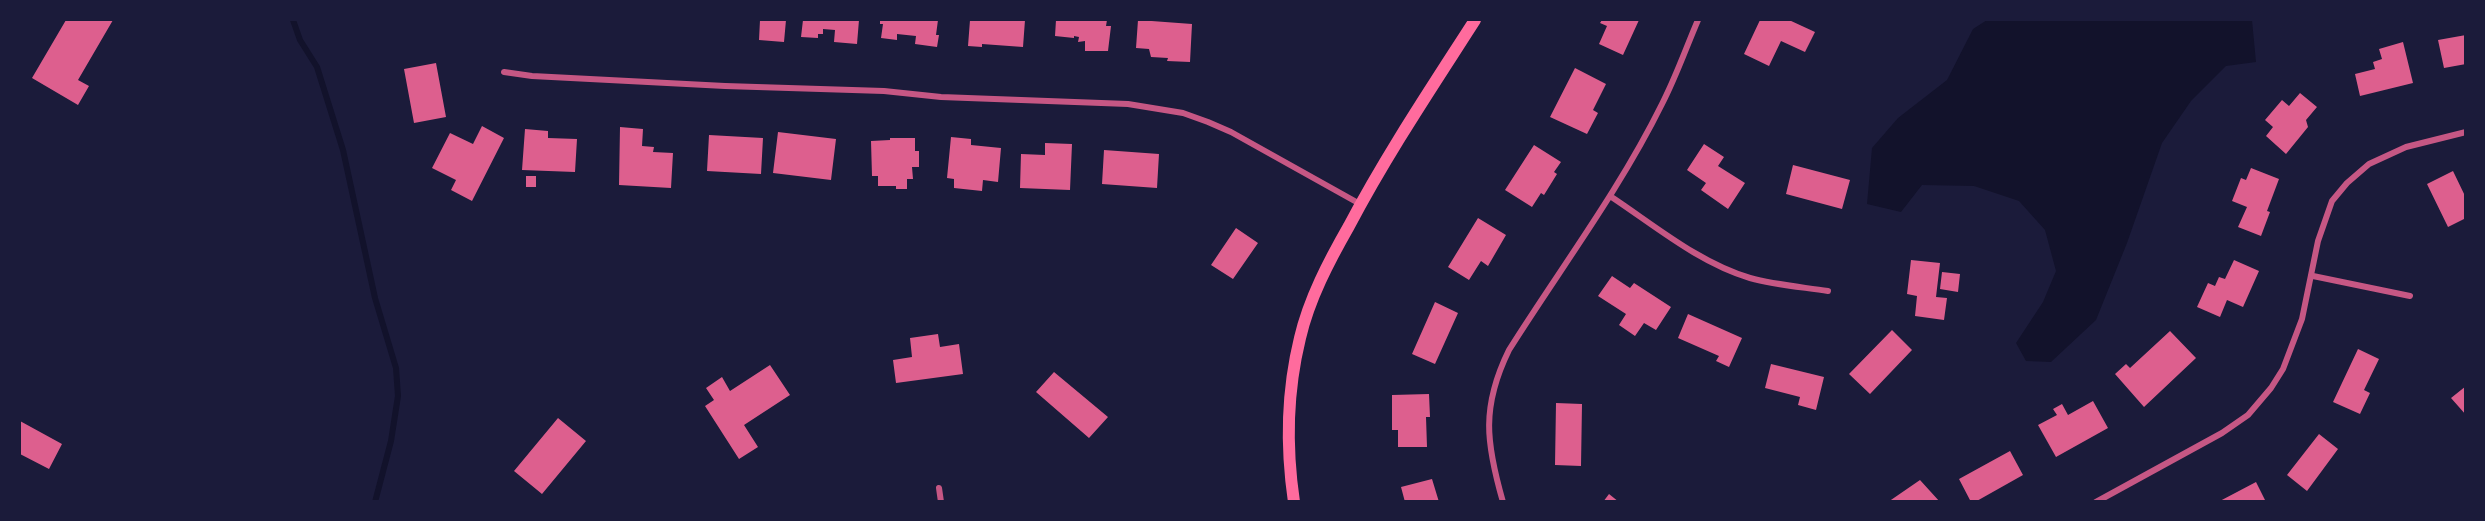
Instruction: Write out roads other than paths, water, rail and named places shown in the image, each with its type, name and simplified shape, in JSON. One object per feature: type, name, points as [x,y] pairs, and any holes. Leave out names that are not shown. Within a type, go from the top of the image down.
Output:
[{"type":"main road","points":[[1294,501],[1289,444],[1289,407],[1299,340],[1316,291],[1360,204],[1391,150],[1475,20]]},
{"type":"street","points":[[1503,501],[1488,423],[1489,406],[1499,371],[1532,314],[1610,196],[1663,103],[1698,20]]},
{"type":"street","points":[[504,72],[532,76],[884,91],[941,97],[1156,107],[1183,113],[1232,132],[1360,204]]},
{"type":"street","points":[[2096,501],[2222,433],[2248,415],[2271,388],[2283,369],[2302,319],[2313,276],[2318,242],[2332,201],[2347,183],[2369,164],[2406,147],[2466,132]]},
{"type":"street","points":[[1610,196],[1688,248],[1723,268],[1751,278],[1828,291]]},
{"type":"street","points":[[2313,276],[2410,296]]},
{"type":"street","points":[[939,488],[941,501]]},
{"type":"waterway","points":[[293,20],[300,40],[317,67],[343,150],[375,298],[396,368],[398,396],[391,441],[375,502]]}]
